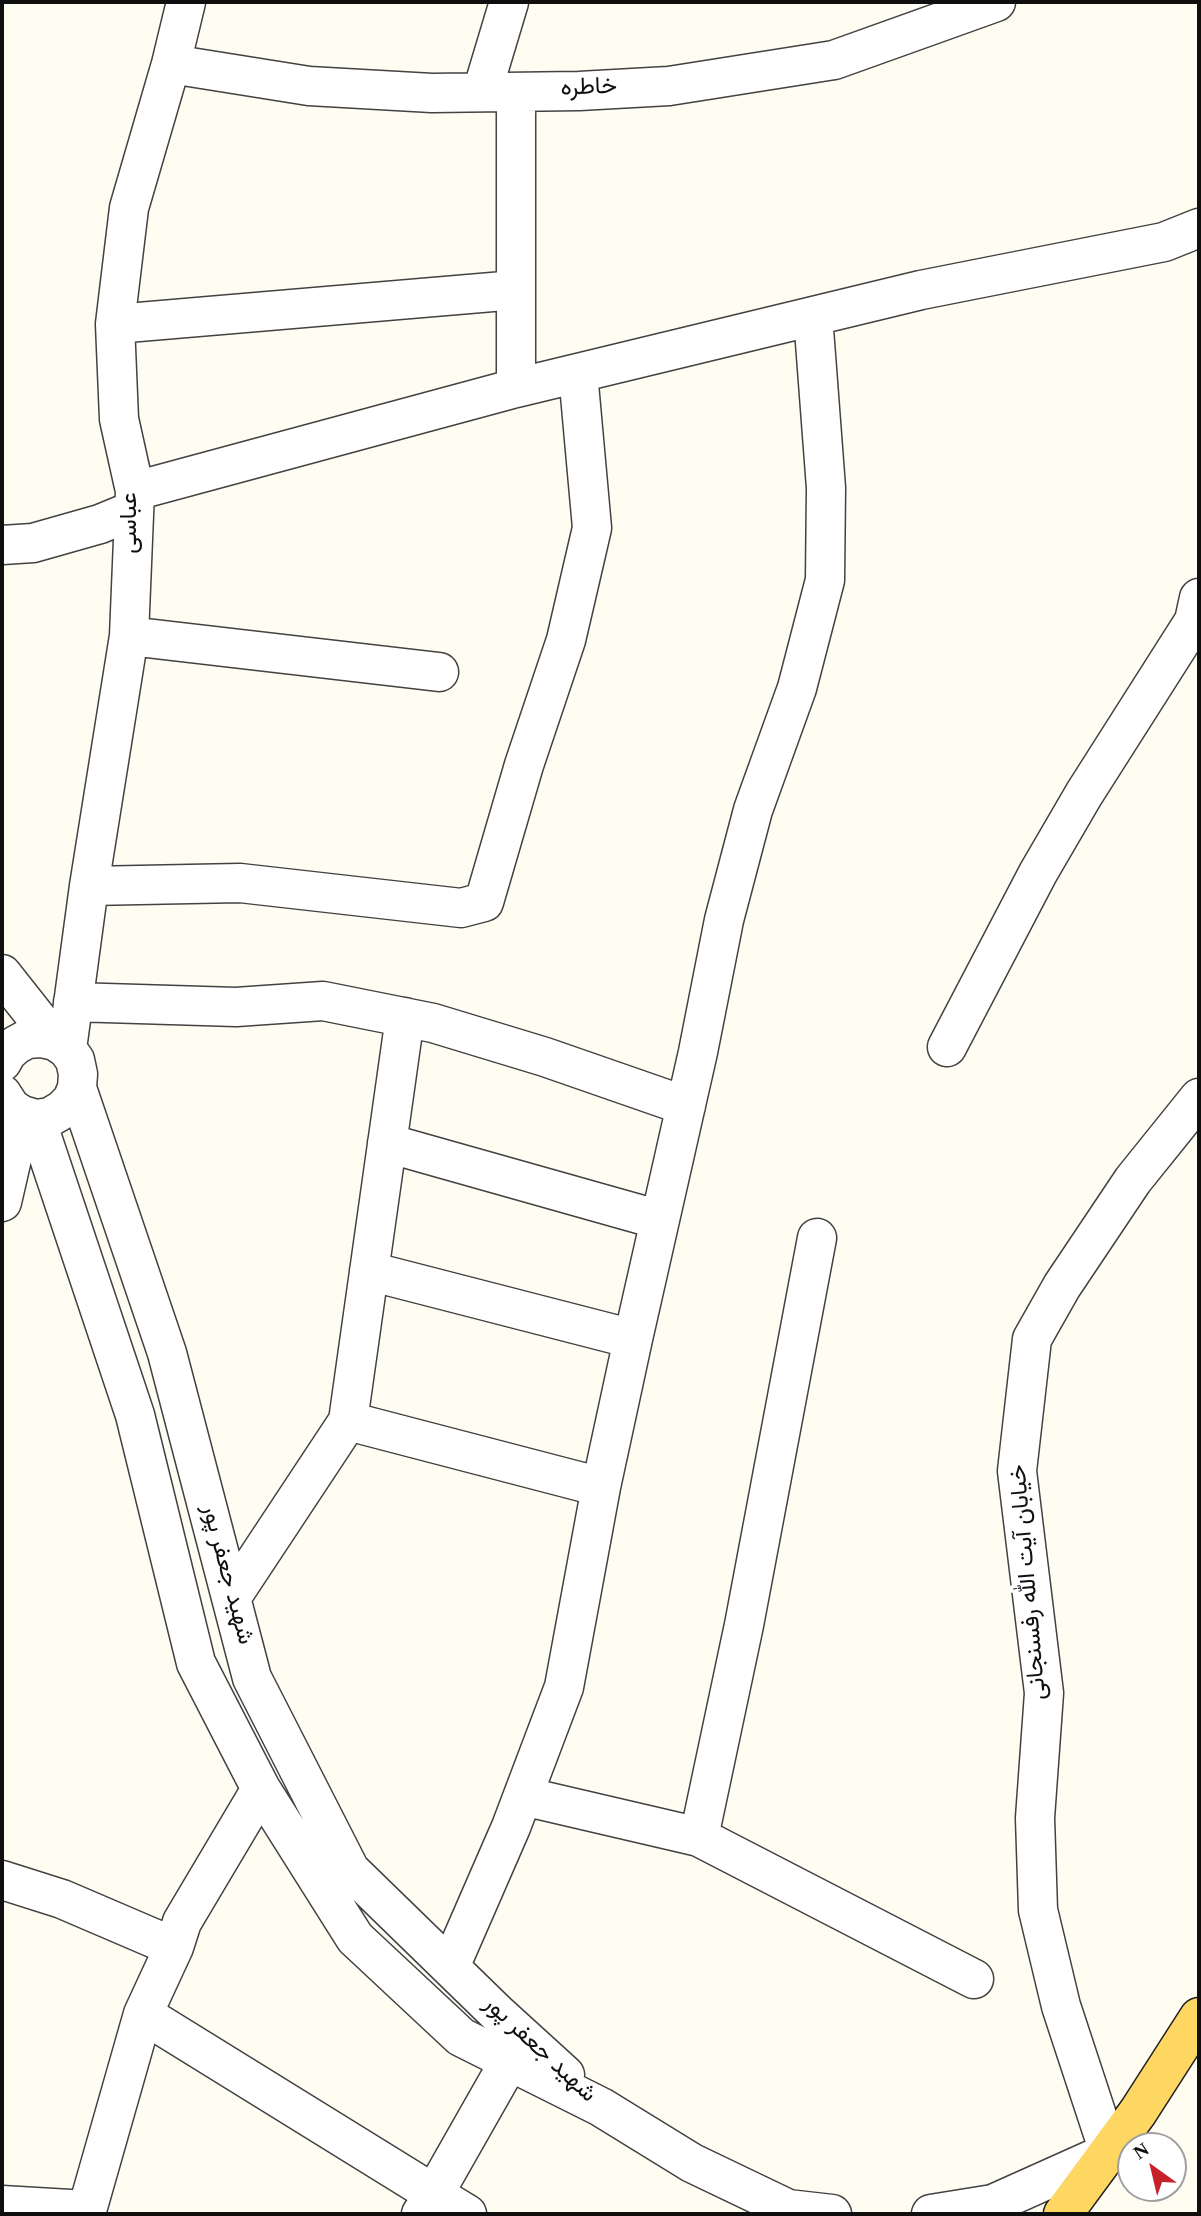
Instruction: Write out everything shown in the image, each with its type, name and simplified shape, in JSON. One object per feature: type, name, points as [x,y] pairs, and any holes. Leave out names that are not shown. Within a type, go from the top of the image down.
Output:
[{"type":"main road","points":[[1063,2214],[1138,2112],[1199,2017]]},
{"type":"street","name":"عباسی","points":[[61,1045],[73,1002],[129,636],[134,501],[119,419],[114,324],[129,208],[186,2]]},
{"type":"street","points":[[509,2],[499,92],[516,290],[516,388]]},
{"type":"street","name":"خاطره","points":[[171,64],[309,86],[432,93],[669,86],[834,60],[996,2]]},
{"type":"street","points":[[2,545],[33,543],[100,524],[134,501],[516,388],[921,290],[1164,242],[1199,228]]},
{"type":"street","points":[[114,324],[516,290]]},
{"type":"street","points":[[450,1967],[523,1796],[564,1687],[601,1487],[686,1106],[724,920],[753,810],[797,688],[825,580],[826,488],[813,316]]},
{"type":"street","points":[[89,886],[240,883],[461,908],[484,902],[524,765],[566,640],[593,528],[578,373]]},
{"type":"street","points":[[947,1047],[1038,873],[1084,794],[1194,621],[1199,598]]},
{"type":"street","points":[[129,636],[439,672]]},
{"type":"street","points":[[2,974],[61,1045]]},
{"type":"street","points":[[73,1002],[236,1007],[323,1001],[433,1023],[545,1056],[686,1106]]},
{"type":"street","points":[[231,1598],[348,1421],[405,1017]]},
{"type":"street","points":[[2,1062],[16,1045],[27,1040],[41,1038],[61,1045]]},
{"type":"street","name":"شهید جعفر پور","points":[[61,1045],[75,1060],[77,1088],[167,1353],[252,1678],[350,1870],[498,2014],[601,2108]]},
{"type":"street","points":[[2,1202],[20,1109],[50,1117],[72,1100],[77,1088]]},
{"type":"street","name":"خیابان آیت الله رفسنجانی","points":[[1109,2152],[1061,2006],[1038,1910],[1035,1818],[1044,1693],[1017,1471],[1032,1339],[1062,1286],[1133,1180],[1199,1098]]},
{"type":"street","name":"شهید جعفر پور","points":[[20,1109],[135,1415],[196,1663],[261,1789],[355,1938],[461,2037],[601,2108]]},
{"type":"street","points":[[387,1143],[660,1220]]},
{"type":"street","points":[[699,1838],[744,1625],[817,1238]]},
{"type":"street","points":[[369,1271],[633,1339]]},
{"type":"street","points":[[348,1421],[601,1487]]},
{"type":"street","points":[[2,2205],[86,2212],[143,2014],[174,1947],[181,1922],[261,1789]]},
{"type":"street","points":[[523,1796],[699,1838],[974,1979]]},
{"type":"street","points":[[2,1880],[62,1899],[174,1947]]},
{"type":"street","points":[[143,2014],[427,2204],[467,2214]]},
{"type":"street","points":[[427,2204],[509,2062]]},
{"type":"street","points":[[601,2108],[692,2162],[788,2209],[832,2214]]},
{"type":"street","points":[[931,2214],[993,2204],[1109,2152]]}]
